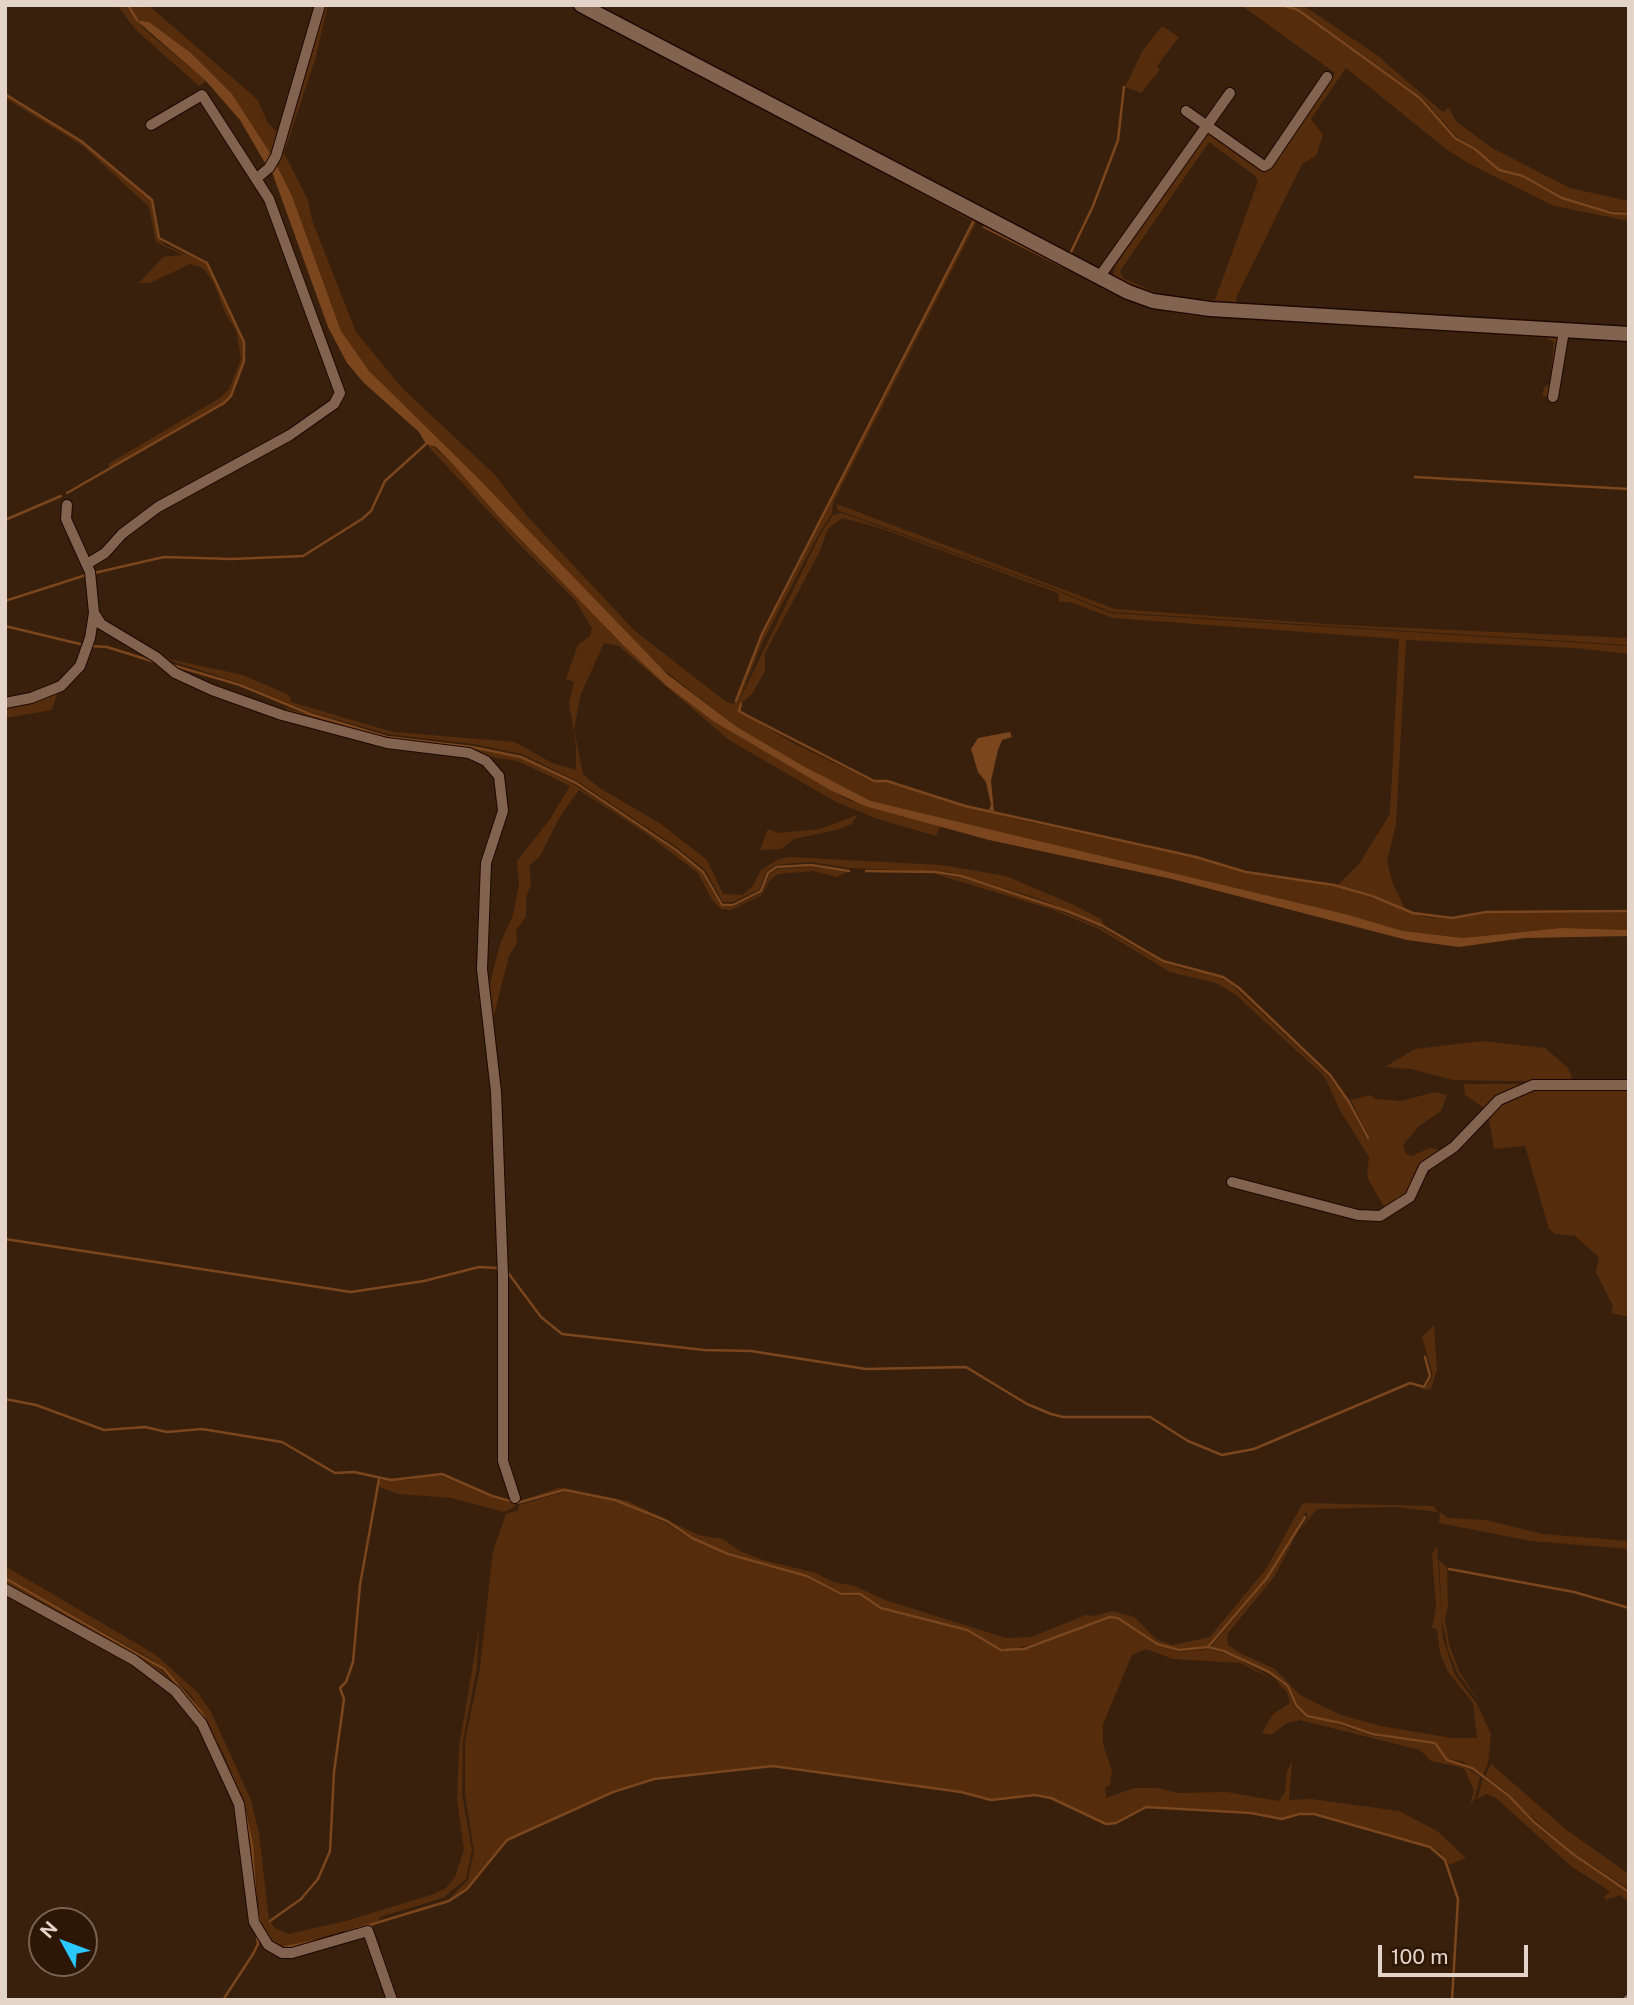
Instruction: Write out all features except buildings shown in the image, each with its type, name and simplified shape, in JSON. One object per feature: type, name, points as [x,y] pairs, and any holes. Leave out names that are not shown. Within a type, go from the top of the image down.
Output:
[{"type":"street","points":[[257,178],[269,168],[276,156],[320,5]]},
{"type":"street","points":[[581,5],[1140,297],[1175,307],[1629,334]]},
{"type":"street","points":[[1186,111],[1261,165],[1268,164],[1327,77]]},
{"type":"street","points":[[1100,276],[1230,93]]},
{"type":"street","points":[[86,564],[105,553],[122,534],[158,507],[290,435],[339,399],[338,386],[285,239],[257,178],[202,95],[151,125]]},
{"type":"street","points":[[1553,397],[1564,331]]},
{"type":"street","points":[[5,703],[48,693],[73,676],[90,638],[94,614],[86,564],[66,519],[67,505]]},
{"type":"street","points":[[94,614],[100,624],[156,657],[175,673],[212,690],[282,715],[387,743],[469,753],[486,761],[499,776],[503,811],[486,863],[482,969],[495,1083],[503,1276],[503,1461],[515,1498]]},
{"type":"street","points":[[1233,1182],[1358,1215],[1380,1216],[1410,1197],[1424,1167],[1454,1147],[1499,1100],[1533,1085],[1629,1085]]},
{"type":"street","points":[[5,1589],[134,1660],[175,1691],[202,1724],[239,1804],[254,1922],[268,1945],[274,1951],[292,1953],[369,1931],[392,2000]]},
{"type":"shaded area","points":[[117,5],[127,5],[143,28],[206,81],[199,86],[136,30]]},
{"type":"shaded area","points":[[129,5],[148,5],[257,99],[268,123],[278,133],[272,156],[232,94],[191,53],[149,22],[138,20]]},
{"type":"shaded area","points":[[323,5],[328,5],[315,60],[284,153],[308,200],[312,220],[356,332],[402,388],[495,475],[527,516],[635,631],[725,701],[732,704],[737,702],[763,635],[974,222],[571,5],[978,219],[833,503],[832,514],[817,537],[762,643],[738,703],[820,535],[833,515],[842,513],[1050,588],[1110,613],[1629,646],[1629,654],[1575,648],[1406,640],[1396,824],[1387,861],[1393,884],[1405,909],[1338,885],[1359,864],[1390,814],[1399,639],[1113,618],[1070,602],[1059,602],[1058,593],[877,527],[842,518],[828,529],[818,555],[765,653],[765,671],[752,694],[740,704],[739,711],[795,744],[874,782],[887,782],[1019,820],[1195,857],[1263,876],[1334,885],[1426,917],[1452,919],[1486,913],[1629,912],[1629,930],[1561,928],[1463,938],[1403,931],[1345,914],[871,801],[805,767],[737,727],[650,659],[477,477],[384,387],[360,361],[341,331],[292,196],[277,166],[302,87]]},
{"type":"shaded area","points":[[1241,5],[1281,5],[1297,11],[1420,99],[1454,138],[1475,150],[1498,171],[1523,177],[1562,199],[1611,213],[1629,215],[1629,221],[1554,206],[1468,163],[1446,149],[1346,68],[1311,119],[1323,135],[1316,156],[1302,164],[1236,298],[1237,307],[1182,304],[1116,281],[1113,274],[1116,265],[1203,138],[1209,133],[1266,171],[1335,73]],"holes":[[[1209,142],[1254,175],[1258,181],[1215,300],[1166,297],[1123,278],[1120,271]]]},
{"type":"shaded area","points":[[1288,5],[1304,6],[1377,55],[1439,109],[1444,112],[1448,107],[1457,122],[1492,148],[1570,188],[1629,201],[1629,212],[1612,211],[1563,197],[1524,175],[1499,169],[1476,148],[1456,136],[1422,97],[1314,20]]},
{"type":"shaded area","points":[[136,20],[149,22],[191,53],[232,94],[272,156],[269,162],[265,163],[240,120],[206,81]]},
{"type":"shaded area","points":[[1162,26],[1179,37],[1157,66],[1160,70],[1141,93],[1125,87],[1143,50]]},
{"type":"shaded area","points":[[5,95],[80,141],[151,200],[158,238],[165,245],[206,263],[243,342],[244,361],[230,396],[224,402],[110,468],[108,464],[220,398],[229,389],[241,359],[236,330],[226,315],[214,283],[203,268],[190,264],[150,283],[139,283],[163,257],[183,255],[156,242],[149,207],[83,146],[5,98]]},
{"type":"shaded area","points":[[277,166],[292,196],[341,331],[369,371],[477,477],[667,674],[737,727],[805,767],[871,801],[1345,914],[1403,931],[1463,938],[1561,928],[1629,930],[1629,936],[1524,938],[1459,947],[1407,940],[1172,879],[989,840],[865,806],[832,791],[713,721],[667,686],[622,644],[498,516],[436,447],[426,444],[419,432],[364,383],[347,363],[328,327],[272,172]]},
{"type":"shaded area","points":[[1066,265],[1131,296],[1559,337],[1550,397],[1542,396],[1544,388],[1550,383],[1554,342],[1546,338],[1192,316],[1151,309],[1065,269]]},
{"type":"shaded area","points":[[430,444],[452,462],[498,516],[622,644],[667,685],[713,721],[848,800],[941,825],[936,836],[878,819],[836,802],[729,740],[619,646],[604,643],[581,694],[574,729],[583,774],[598,787],[661,824],[707,860],[723,894],[742,895],[752,887],[761,870],[779,859],[789,857],[941,865],[1006,876],[1074,905],[1101,919],[1104,925],[1034,897],[949,872],[849,868],[811,862],[775,865],[766,872],[759,890],[732,902],[723,902],[705,870],[678,848],[577,781],[522,754],[473,744],[388,734],[310,712],[240,683],[159,657],[243,675],[289,695],[291,702],[393,732],[515,742],[552,763],[576,770],[576,745],[569,703],[574,682],[566,679],[578,645],[590,636],[592,628],[575,600],[518,543],[428,446]]},
{"type":"shaded area","points":[[837,504],[1115,609],[1341,625],[1629,638],[1629,645],[1111,612],[1050,587],[837,510]]},
{"type":"shaded area","points":[[58,690],[52,710],[5,718],[5,705]]},
{"type":"shaded area","points":[[287,708],[387,738],[472,748],[521,758],[575,785],[675,851],[702,873],[721,906],[733,907],[762,893],[770,874],[776,869],[811,867],[848,872],[837,877],[813,871],[778,874],[769,881],[762,895],[731,910],[721,909],[712,900],[698,873],[644,832],[579,790],[559,818],[540,856],[529,866],[531,884],[526,897],[526,917],[516,930],[517,943],[509,956],[491,1027],[487,996],[500,944],[513,915],[519,884],[517,861],[550,819],[570,786],[518,761],[397,743],[286,714]]},
{"type":"shaded area","points":[[1010,732],[1012,737],[1002,740],[998,750],[991,781],[994,811],[989,810],[991,805],[986,782],[978,772],[971,749],[978,738]]},
{"type":"shaded area","points":[[857,815],[852,824],[836,830],[794,839],[781,849],[760,850],[768,829],[779,833],[820,829]]},
{"type":"shaded area","points":[[935,874],[961,878],[1033,900],[1102,928],[1162,962],[1186,970],[1213,974],[1231,984],[1328,1076],[1348,1102],[1366,1139],[1369,1137],[1351,1100],[1370,1095],[1376,1099],[1401,1101],[1435,1092],[1447,1095],[1441,1111],[1419,1126],[1403,1145],[1406,1154],[1411,1156],[1430,1148],[1441,1150],[1418,1166],[1409,1194],[1386,1210],[1367,1177],[1369,1157],[1341,1112],[1324,1076],[1236,995],[1216,983],[1170,972],[1099,929],[1051,909]]},
{"type":"shaded area","points":[[1482,1041],[1545,1048],[1567,1067],[1572,1076],[1571,1082],[1453,1080],[1411,1069],[1385,1067],[1415,1049]]},
{"type":"shaded area","points":[[1464,1084],[1525,1086],[1486,1109],[1465,1095]]},
{"type":"shaded area","points":[[1629,1086],[1629,1317],[1611,1313],[1613,1306],[1596,1272],[1599,1257],[1575,1236],[1555,1234],[1549,1229],[1525,1146],[1494,1149],[1488,1113],[1494,1106],[1528,1089]]},
{"type":"shaded area","points":[[1434,1325],[1437,1370],[1431,1389],[1424,1390],[1433,1376],[1422,1337]]},
{"type":"shaded area","points":[[421,1476],[442,1476],[515,1504],[515,1507],[504,1512],[451,1498],[398,1494],[377,1486],[379,1480],[408,1480]]},
{"type":"shaded area","points":[[565,1488],[628,1501],[698,1535],[723,1539],[740,1551],[763,1560],[816,1573],[833,1582],[855,1586],[885,1600],[1006,1638],[1031,1637],[1086,1615],[1095,1616],[1112,1611],[1134,1617],[1157,1640],[1172,1645],[1210,1637],[1266,1569],[1303,1503],[1433,1506],[1438,1512],[1396,1507],[1317,1509],[1299,1530],[1308,1517],[1306,1512],[1266,1578],[1208,1646],[1179,1649],[1157,1643],[1119,1617],[1110,1616],[1065,1635],[1011,1650],[992,1645],[967,1629],[882,1607],[860,1593],[841,1593],[808,1575],[728,1553],[692,1537],[667,1520],[615,1499],[564,1489],[518,1502]]},
{"type":"shaded area","points":[[564,1492],[615,1501],[666,1523],[691,1539],[727,1555],[807,1577],[841,1596],[860,1596],[881,1609],[966,1631],[1001,1651],[1024,1650],[1110,1619],[1118,1619],[1156,1645],[1179,1652],[1208,1649],[1231,1655],[1287,1687],[1294,1706],[1306,1718],[1328,1721],[1372,1736],[1434,1744],[1446,1761],[1461,1764],[1480,1777],[1475,1798],[1470,1806],[1474,1790],[1464,1768],[1431,1761],[1420,1750],[1300,1720],[1287,1723],[1271,1735],[1262,1733],[1273,1714],[1290,1703],[1287,1692],[1276,1681],[1240,1663],[1173,1659],[1146,1649],[1132,1655],[1103,1724],[1103,1744],[1112,1771],[1110,1785],[1105,1787],[1106,1798],[1134,1788],[1157,1788],[1178,1793],[1227,1792],[1279,1801],[1285,1792],[1287,1771],[1292,1761],[1289,1800],[1311,1799],[1399,1811],[1437,1831],[1466,1858],[1449,1865],[1440,1852],[1430,1846],[1315,1813],[1299,1813],[1282,1818],[1251,1812],[1146,1806],[1116,1822],[1106,1823],[1051,1798],[1035,1794],[991,1799],[961,1791],[773,1765],[654,1778],[612,1791],[507,1840],[466,1888],[449,1900],[388,1918],[449,1899],[468,1880],[474,1851],[465,1794],[465,1741],[480,1668],[493,1551],[506,1514],[518,1510],[519,1505]]},
{"type":"shaded area","points":[[1440,1512],[1448,1518],[1486,1520],[1543,1534],[1629,1541],[1629,1549],[1531,1541],[1439,1523]]},
{"type":"shaded area","points":[[1296,1535],[1274,1577],[1228,1633],[1228,1645],[1275,1669],[1300,1695],[1341,1715],[1381,1726],[1452,1738],[1477,1738],[1473,1703],[1448,1672],[1440,1653],[1437,1629],[1432,1628],[1436,1606],[1432,1554],[1437,1546],[1443,1639],[1455,1675],[1477,1704],[1491,1734],[1488,1763],[1483,1775],[1462,1761],[1447,1759],[1435,1742],[1372,1733],[1342,1722],[1307,1715],[1297,1704],[1289,1685],[1232,1653],[1211,1647],[1268,1579]]},
{"type":"shaded area","points":[[1439,1560],[1447,1567],[1448,1607],[1445,1618],[1449,1644],[1459,1671],[1479,1702],[1457,1673],[1448,1650],[1442,1621]]},
{"type":"shaded area","points":[[5,1566],[156,1655],[198,1693],[211,1712],[251,1800],[259,1834],[269,1920],[275,1928],[288,1934],[346,1921],[431,1895],[446,1888],[455,1877],[464,1850],[457,1799],[459,1747],[479,1628],[477,1668],[463,1741],[462,1794],[472,1850],[466,1879],[443,1898],[380,1917],[378,1921],[289,1947],[275,1945],[260,1922],[247,1810],[223,1753],[191,1695],[153,1660],[5,1577]]},
{"type":"shaded area","points":[[5,1579],[152,1662],[189,1696],[221,1754],[245,1811],[252,1845],[259,1922],[268,1939],[279,1949],[289,1949],[377,1923],[368,1930],[292,1952],[275,1950],[255,1922],[247,1850],[225,1770],[176,1690],[5,1588]]},
{"type":"shaded area","points":[[1491,1764],[1568,1831],[1629,1874],[1629,1889],[1574,1853],[1513,1801],[1509,1793],[1485,1776]]},
{"type":"shaded area","points":[[1483,1779],[1507,1795],[1543,1832],[1629,1893],[1629,1902],[1620,1895],[1606,1900],[1604,1897],[1610,1891],[1572,1867],[1496,1798],[1486,1794],[1477,1799]]},
{"type":"waterway","points":[[128,5],[137,20]]},
{"type":"waterway","points":[[1282,5],[1298,10],[1420,98],[1455,138],[1475,149],[1499,170],[1523,176],[1562,198],[1612,213],[1629,214]]},
{"type":"waterway","points":[[1071,252],[1093,206],[1118,140],[1124,87]]},
{"type":"waterway","points":[[5,94],[81,141],[152,200],[159,238],[207,263],[244,342],[244,361],[231,396],[224,403],[67,493]]},
{"type":"waterway","points":[[736,701],[762,634],[973,222]]},
{"type":"waterway","points":[[984,227],[1062,266]]},
{"type":"waterway","points":[[94,573],[164,557],[232,559],[303,556],[371,511],[385,481],[426,444]]},
{"type":"waterway","points":[[1415,477],[1629,489]]},
{"type":"waterway","points":[[5,520],[61,496]]},
{"type":"waterway","points":[[5,601],[86,575]]},
{"type":"waterway","points":[[5,626],[80,644]]},
{"type":"waterway","points":[[91,646],[107,647],[158,663]]},
{"type":"waterway","points":[[172,665],[240,685],[310,714],[387,737],[472,747],[521,757],[576,783],[676,850],[703,872],[722,905],[733,905],[761,891],[768,873],[776,867],[811,865],[849,871]]},
{"type":"waterway","points":[[741,704],[739,711],[874,781],[887,781],[965,806],[1196,857],[1246,872],[1334,885],[1372,896],[1413,913],[1452,918],[1486,912],[1629,911]]},
{"type":"waterway","points":[[866,871],[935,872],[961,876],[1067,911],[1103,926],[1163,961],[1223,977],[1239,988],[1330,1075],[1349,1102],[1368,1138]]},
{"type":"waterway","points":[[5,1239],[351,1292],[424,1281],[479,1267],[497,1268]]},
{"type":"waterway","points":[[506,1270],[541,1317],[562,1334],[704,1350],[751,1351],[866,1369],[966,1367],[1027,1404],[1051,1414],[1063,1417],[1150,1417],[1188,1441],[1222,1455],[1254,1449],[1410,1383],[1424,1387],[1430,1376],[1425,1357]]},
{"type":"waterway","points":[[5,1399],[36,1405],[104,1430],[145,1427],[167,1432],[202,1429],[282,1442],[335,1473],[354,1472],[391,1480],[442,1474],[492,1496],[517,1503],[564,1490],[615,1500],[667,1521],[692,1538],[728,1554],[807,1576],[841,1594],[860,1594],[881,1608],[967,1630],[1001,1650],[1024,1649],[1110,1617],[1118,1618],[1157,1644],[1179,1650],[1208,1647],[1224,1651],[1269,1672],[1288,1686],[1296,1705],[1307,1716],[1341,1723],[1372,1734],[1435,1743],[1447,1760],[1472,1768],[1508,1795],[1534,1822],[1573,1854],[1629,1892]]},
{"type":"waterway","points":[[270,1921],[301,1899],[318,1879],[330,1851],[334,1772],[344,1699],[340,1688],[346,1682],[353,1662],[360,1585],[379,1479]]},
{"type":"waterway","points":[[1208,1647],[1267,1578],[1305,1517]]},
{"type":"waterway","points":[[1449,1569],[1574,1592],[1629,1608]]},
{"type":"waterway","points":[[5,1578],[164,1669],[201,1712],[236,1786]]},
{"type":"waterway","points":[[346,1932],[449,1901],[467,1889],[507,1840],[613,1792],[654,1779],[773,1766],[961,1792],[991,1800],[1035,1795],[1051,1798],[1106,1824],[1116,1823],[1146,1807],[1251,1813],[1282,1819],[1299,1814],[1314,1814],[1430,1847],[1445,1860],[1458,1899],[1452,2000]]},
{"type":"waterway","points":[[244,1806],[252,1845],[256,1903]]},
{"type":"waterway","points":[[257,1909],[260,1923]]},
{"type":"waterway","points":[[223,2000],[253,1954],[258,1944],[257,1936]]},
{"type":"waterway","points":[[282,1948],[320,1940]]}]
